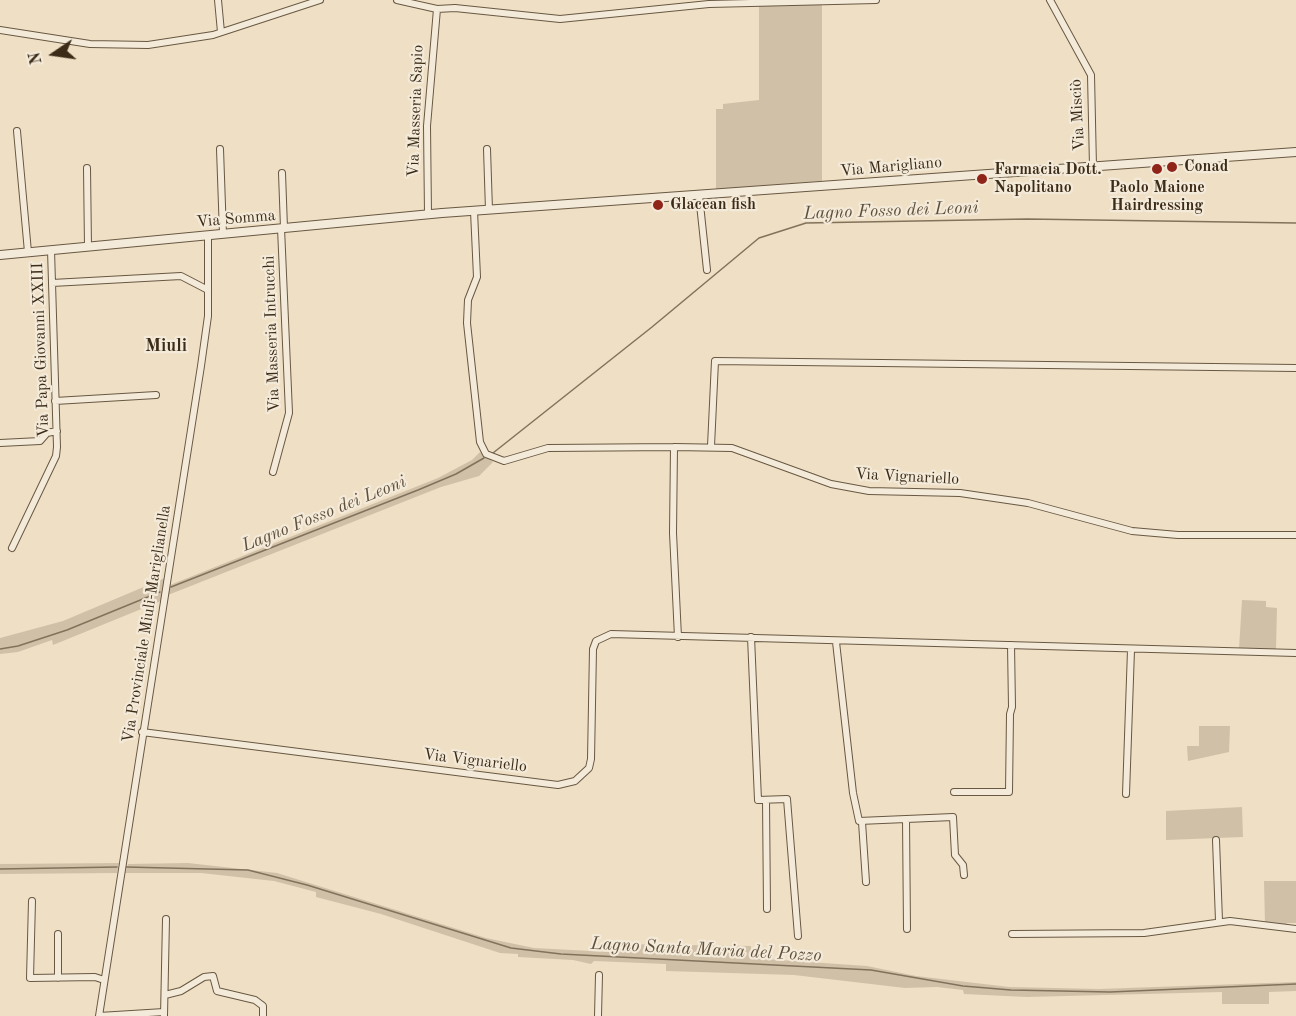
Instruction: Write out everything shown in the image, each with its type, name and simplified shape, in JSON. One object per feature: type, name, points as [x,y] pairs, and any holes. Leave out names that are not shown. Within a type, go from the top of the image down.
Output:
[{"type":"street","points":[[218,0],[221,32]]},
{"type":"street","points":[[0,30],[114,45],[174,42],[221,32],[320,0]]},
{"type":"street","points":[[397,0],[437,9],[455,8],[560,19],[709,4],[876,0]]},
{"type":"street","points":[[454,0],[455,8]]},
{"type":"street","name":"Via Misciò","points":[[1050,0],[1092,75],[1093,167]]},
{"type":"street","name":"Via Masseria Sapio","points":[[428,214],[427,126],[437,9]]},
{"type":"street","points":[[17,131],[28,252]]},
{"type":"street","points":[[220,149],[223,234]]},
{"type":"street","points":[[487,149],[489,210]]},
{"type":"street","name":"Via Marigliano","points":[[474,211],[1296,152]]},
{"type":"street","points":[[87,168],[88,247]]},
{"type":"street","name":"Via Masseria Intrucchi","points":[[273,472],[289,419],[282,173]]},
{"type":"street","points":[[699,195],[707,270]]},
{"type":"street","name":"Via Somma","points":[[0,255],[474,211]]},
{"type":"street","name":"Via Vignariello","points":[[474,211],[477,277],[467,308],[468,333],[480,442],[486,454],[492,458],[509,461],[548,448],[711,446],[740,450],[831,484],[869,491],[960,493],[1004,498],[1132,531],[1178,535],[1296,535]]},
{"type":"street","name":"Via Provinciale Miuli-Mariglianella","points":[[99,1016],[142,732],[188,455],[207,316],[208,235]]},
{"type":"street","name":"Via Papa Giovanni XXIII","points":[[12,548],[56,456],[51,250]]},
{"type":"street","points":[[52,283],[181,276],[208,290]]},
{"type":"street","points":[[711,446],[715,361],[1296,368]]},
{"type":"street","points":[[55,401],[156,395]]},
{"type":"street","points":[[0,443],[40,441],[47,433],[57,431]]},
{"type":"street","points":[[674,447],[673,533],[678,637]]},
{"type":"street","name":"Via Vignariello","points":[[142,732],[558,785],[575,781],[583,775],[591,759],[593,649],[596,641],[610,634],[1296,653]]},
{"type":"street","points":[[751,637],[758,800],[787,799],[798,936]]},
{"type":"street","points":[[836,642],[854,793],[859,821],[862,822],[866,882]]},
{"type":"street","points":[[954,792],[1009,792],[1012,707],[1011,645]]},
{"type":"street","points":[[1126,794],[1131,650]]},
{"type":"street","points":[[765,800],[767,909]]},
{"type":"street","points":[[862,822],[952,817],[955,855],[963,866],[964,875]]},
{"type":"street","points":[[906,819],[907,929]]},
{"type":"street","points":[[1216,840],[1219,921]]},
{"type":"street","points":[[32,901],[30,978],[104,980]]},
{"type":"street","points":[[99,1016],[164,1014],[166,919]]},
{"type":"street","points":[[1012,934],[1144,933],[1219,921],[1241,921],[1296,929]]},
{"type":"street","points":[[58,934],[58,978]]},
{"type":"street","points":[[598,1016],[599,975]]},
{"type":"street","points":[[165,995],[181,991],[204,977],[213,976],[217,990],[255,1000],[263,1006],[263,1016]]},
{"type":"shaded area","points":[[822,3],[822,181],[716,189],[716,109],[723,109],[723,104],[759,100],[759,4]]},
{"type":"shaded area","points":[[480,452],[493,462],[479,476],[441,487],[168,595],[170,585],[438,478],[472,460]]},
{"type":"shaded area","points":[[165,578],[161,601],[53,645],[52,640],[18,652],[0,654],[0,638],[63,621]]},
{"type":"shaded area","points":[[1242,600],[1266,601],[1266,607],[1277,608],[1276,649],[1239,649]]},
{"type":"shaded area","points":[[1199,726],[1230,726],[1229,752],[1188,761],[1187,746],[1199,746]]},
{"type":"shaded area","points":[[1242,807],[1243,837],[1166,840],[1166,811]]},
{"type":"shaded area","points":[[119,863],[117,873],[0,874],[0,864]]},
{"type":"shaded area","points":[[188,863],[277,873],[486,938],[534,948],[610,952],[613,944],[751,946],[751,958],[867,966],[916,976],[1009,987],[1099,989],[1296,982],[1296,991],[1269,992],[1269,1004],[1222,1004],[1222,992],[1027,997],[964,994],[963,990],[937,987],[905,988],[794,975],[666,971],[666,964],[594,961],[591,964],[573,960],[518,957],[518,954],[500,953],[381,914],[316,897],[316,892],[274,881],[201,873],[125,873],[128,864]]},
{"type":"shaded area","points":[[1264,881],[1296,881],[1296,923],[1287,923],[1286,926],[1265,924]]},
{"type":"waterway","name":"Lagno Fosso dei Leoni","points":[[493,453],[652,327],[759,238],[806,223],[1027,219],[1296,223]]},
{"type":"waterway","name":"Lagno Fosso dei Leoni","points":[[171,587],[418,490],[456,474],[484,458]]},
{"type":"waterway","name":"Lagno Fosso dei Leoni","points":[[0,649],[18,646],[67,630],[160,592]]},
{"type":"waterway","name":"Lagno Santa Maria del Pozzo","points":[[0,869],[117,867]]},
{"type":"waterway","name":"Lagno Santa Maria del Pozzo","points":[[126,867],[248,870],[307,885],[511,948],[561,954],[871,970],[963,986],[1011,990],[1110,992],[1296,984]]},
{"type":"place","name":"Conad","points":[[1172,167]]},
{"type":"place","name":"Paolo Maione Hairdressing","points":[[1157,169]]},
{"type":"place","name":"Farmacia Dott. Napolitano","points":[[982,179]]},
{"type":"place","name":"Glacean fish","points":[[658,205]]},
{"type":"district","name":"Miuli","points":[[166,346]]}]
